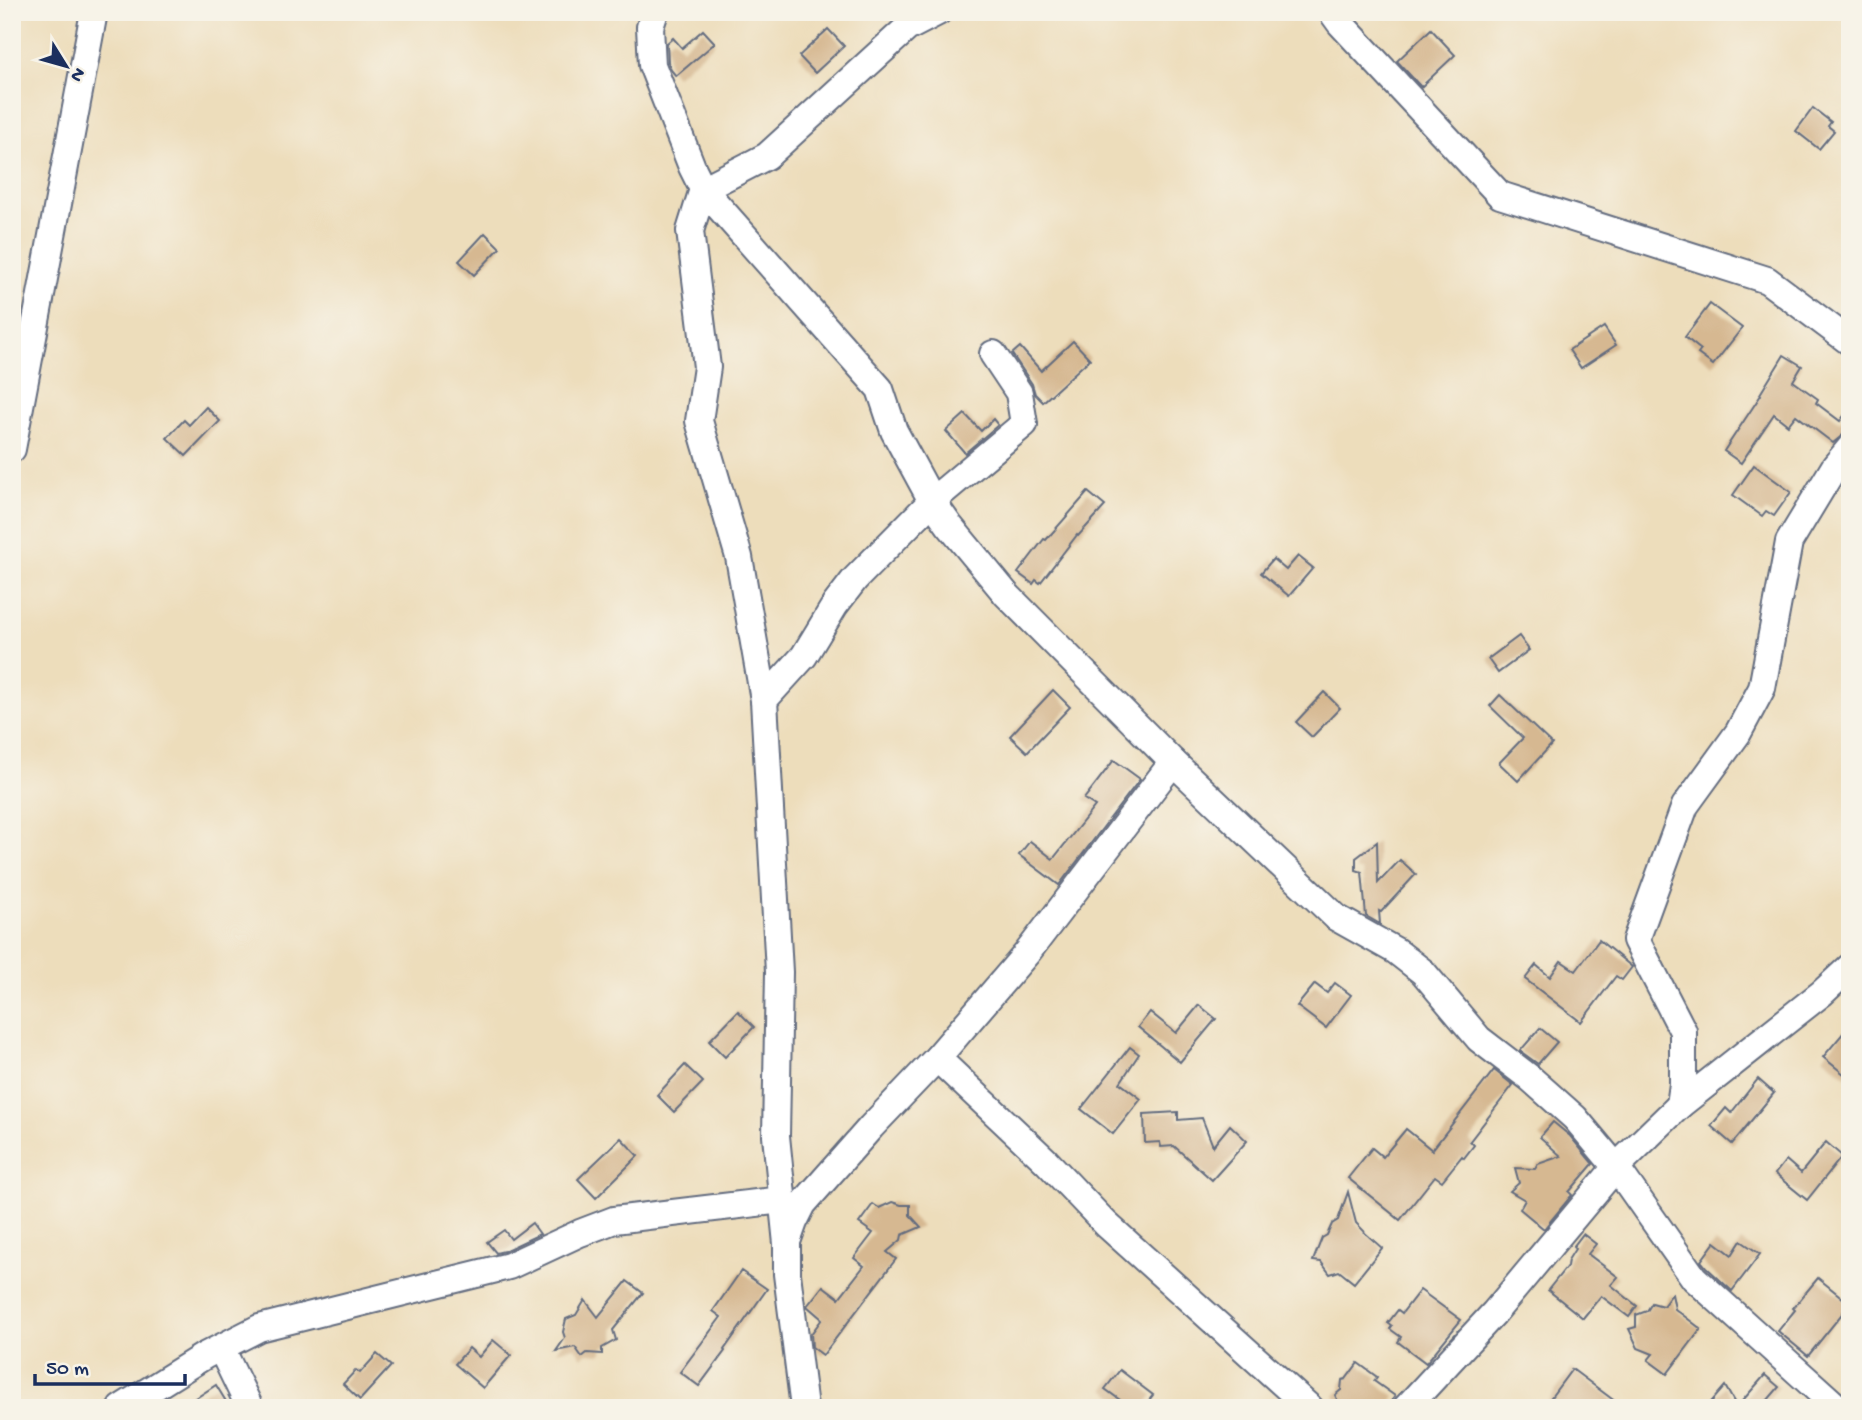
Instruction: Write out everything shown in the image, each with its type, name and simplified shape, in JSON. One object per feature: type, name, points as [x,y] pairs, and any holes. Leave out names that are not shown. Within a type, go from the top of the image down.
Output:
[{"type":"street","points":[[12,449],[94,12]]},
{"type":"street","points":[[655,12],[650,27],[652,65],[703,189],[880,389],[894,431],[932,502],[1006,594],[1173,762],[1337,918],[1396,951],[1423,972],[1479,1039],[1530,1078],[1575,1118],[1616,1167],[1694,1278],[1838,1408]]},
{"type":"street","points":[[804,1408],[787,1273],[787,1244],[776,1136],[779,972],[764,699],[739,557],[699,421],[707,367],[690,231],[703,189],[767,156],[907,29],[938,12]]},
{"type":"street","points":[[1332,12],[1500,195],[1767,280],[1850,342]]},
{"type":"street","points":[[764,699],[804,656],[835,605],[855,579],[932,502],[1024,424],[1019,393],[993,354]]},
{"type":"street","points":[[1680,1105],[1684,1084],[1683,1031],[1636,940],[1685,806],[1738,733],[1762,688],[1789,542],[1835,466],[1850,448]]},
{"type":"street","points":[[787,1244],[803,1204],[937,1058],[1027,953],[1173,762]]},
{"type":"street","points":[[1406,1408],[1494,1313],[1616,1167],[1680,1105],[1822,993],[1850,967]]},
{"type":"street","points":[[937,1058],[1046,1161],[1106,1224],[1310,1408]]},
{"type":"street","points":[[121,1408],[259,1328],[509,1266],[614,1220],[782,1199]]},
{"type":"street","points":[[221,1348],[250,1408]]},
{"type":"building","points":[[828,29],[844,46],[815,73],[799,56]]},
{"type":"building","points":[[1431,29],[1455,55],[1421,87],[1397,61]]},
{"type":"building","points":[[703,30],[715,43],[676,76],[668,62],[667,43],[673,38],[682,48]]},
{"type":"building","points":[[1813,108],[1831,122],[1828,126],[1834,131],[1819,149],[1796,131]]},
{"type":"building","points":[[485,233],[500,248],[474,275],[459,261]]},
{"type":"building","points":[[1710,304],[1742,328],[1713,365],[1698,354],[1701,350],[1685,337]]},
{"type":"building","points":[[1604,327],[1616,345],[1581,368],[1569,350]]},
{"type":"building","points":[[1073,341],[1090,359],[1043,402],[1035,394],[1032,384],[1012,354],[1020,347],[1041,371]]},
{"type":"building","points":[[1784,355],[1802,366],[1793,381],[1818,399],[1816,403],[1840,421],[1850,408],[1850,433],[1844,434],[1833,443],[1796,415],[1788,425],[1774,414],[1741,463],[1724,451]]},
{"type":"building","points":[[206,407],[220,421],[186,456],[167,438],[184,420],[189,425]]},
{"type":"building","points":[[965,414],[981,431],[993,419],[998,425],[965,453],[946,431]]},
{"type":"building","points":[[1754,465],[1791,492],[1774,516],[1766,511],[1762,516],[1733,495]]},
{"type":"building","points":[[1088,492],[1105,506],[1077,535],[1040,583],[1036,580],[1033,584],[1018,573],[1044,539],[1046,540]]},
{"type":"building","points":[[1298,556],[1313,568],[1289,596],[1261,573],[1273,559],[1286,570]]},
{"type":"building","points":[[1519,636],[1529,650],[1498,673],[1488,659]]},
{"type":"building","points":[[1053,690],[1070,707],[1027,752],[1010,736]]},
{"type":"building","points":[[1324,692],[1340,708],[1312,737],[1296,722]]},
{"type":"building","points":[[1500,695],[1552,744],[1518,781],[1499,763],[1523,738],[1490,706]]},
{"type":"building","points":[[1114,760],[1140,779],[1059,885],[1019,855],[1030,841],[1053,859],[1095,806],[1084,799]]},
{"type":"building","points":[[1377,842],[1378,883],[1400,860],[1416,874],[1381,912],[1379,911],[1380,924],[1366,916],[1362,872],[1356,870],[1356,858]]},
{"type":"building","points":[[1599,940],[1632,967],[1622,980],[1616,976],[1581,1022],[1525,979],[1536,965],[1550,977],[1561,961],[1576,971]]},
{"type":"building","points":[[1335,983],[1351,995],[1326,1028],[1297,1006],[1315,984],[1327,993]]},
{"type":"building","points":[[1199,1005],[1216,1019],[1180,1062],[1138,1027],[1150,1012],[1176,1033]]},
{"type":"building","points":[[738,1011],[754,1027],[725,1057],[709,1041]]},
{"type":"building","points":[[1850,1025],[1850,1079],[1823,1057]]},
{"type":"building","points":[[1540,1028],[1557,1042],[1538,1064],[1520,1051]]},
{"type":"building","points":[[1130,1047],[1139,1054],[1120,1083],[1141,1099],[1113,1134],[1081,1109]]},
{"type":"building","points":[[685,1065],[703,1082],[674,1112],[657,1095]]},
{"type":"building","points":[[1494,1070],[1513,1085],[1470,1141],[1474,1145],[1464,1158],[1462,1156],[1442,1181],[1435,1176],[1400,1220],[1348,1178],[1372,1148],[1383,1157],[1406,1129],[1432,1150]]},
{"type":"building","points":[[1758,1079],[1774,1093],[1732,1144],[1711,1126],[1726,1108],[1731,1113]]},
{"type":"building","points":[[1178,1112],[1178,1120],[1202,1118],[1213,1146],[1230,1125],[1247,1141],[1212,1180],[1174,1146],[1161,1147],[1160,1142],[1145,1143],[1144,1114]]},
{"type":"building","points":[[1553,1122],[1570,1136],[1593,1164],[1569,1192],[1572,1195],[1544,1229],[1520,1209],[1525,1200],[1510,1191],[1519,1183],[1515,1168],[1535,1169],[1538,1164],[1561,1156],[1540,1137]]},
{"type":"building","points":[[621,1138],[638,1156],[596,1198],[578,1179]]},
{"type":"building","points":[[1826,1142],[1842,1156],[1807,1200],[1775,1174],[1786,1160],[1801,1173]]},
{"type":"building","points":[[1348,1192],[1356,1223],[1382,1248],[1354,1283],[1339,1271],[1330,1274],[1321,1262],[1313,1261],[1322,1238],[1338,1220]]},
{"type":"building","points":[[892,1202],[910,1205],[910,1215],[921,1227],[902,1235],[901,1240],[887,1252],[896,1259],[823,1355],[812,1347],[811,1334],[822,1319],[807,1306],[823,1286],[839,1298],[864,1266],[854,1258],[873,1233],[859,1223],[873,1204],[879,1208]]},
{"type":"building","points":[[532,1223],[540,1234],[504,1251],[496,1253],[487,1242],[504,1230],[511,1239]]},
{"type":"building","points":[[1583,1234],[1596,1244],[1588,1254],[1618,1277],[1611,1285],[1637,1306],[1629,1317],[1601,1296],[1583,1318],[1548,1290],[1567,1266],[1575,1249],[1573,1247]]},
{"type":"building","points":[[1741,1241],[1760,1254],[1732,1291],[1701,1261],[1715,1242],[1732,1255]]},
{"type":"building","points":[[741,1271],[767,1289],[699,1386],[680,1372],[721,1317],[713,1311]]},
{"type":"building","points":[[1818,1278],[1850,1304],[1808,1356],[1778,1331]]},
{"type":"building","points":[[627,1281],[643,1293],[613,1330],[616,1340],[602,1348],[602,1354],[587,1353],[582,1357],[575,1347],[556,1351],[565,1338],[563,1332],[566,1319],[576,1315],[585,1300],[598,1317]]},
{"type":"building","points":[[1420,1290],[1461,1320],[1426,1363],[1398,1342],[1401,1337],[1390,1329],[1392,1326],[1388,1323],[1398,1310],[1402,1313]]},
{"type":"building","points":[[1672,1294],[1675,1309],[1701,1329],[1667,1374],[1648,1360],[1653,1354],[1638,1348],[1629,1329],[1636,1327],[1636,1315],[1647,1311],[1652,1303],[1663,1306]]},
{"type":"building","points":[[493,1340],[511,1355],[483,1388],[455,1364],[469,1348],[479,1357]]},
{"type":"building","points":[[377,1354],[391,1366],[360,1400],[343,1384],[356,1370],[360,1373]]},
{"type":"building","points":[[1358,1363],[1377,1377],[1374,1381],[1395,1396],[1386,1408],[1341,1408],[1335,1395],[1341,1390],[1342,1380],[1346,1379]]},
{"type":"building","points":[[1572,1369],[1624,1408],[1543,1408]]},
{"type":"building","points":[[1120,1370],[1153,1395],[1143,1408],[1114,1408],[1120,1400],[1105,1389]]},
{"type":"building","points":[[1765,1375],[1779,1387],[1761,1408],[1706,1408],[1725,1386],[1737,1407]]},
{"type":"building","points":[[216,1385],[230,1408],[181,1408]]}]
